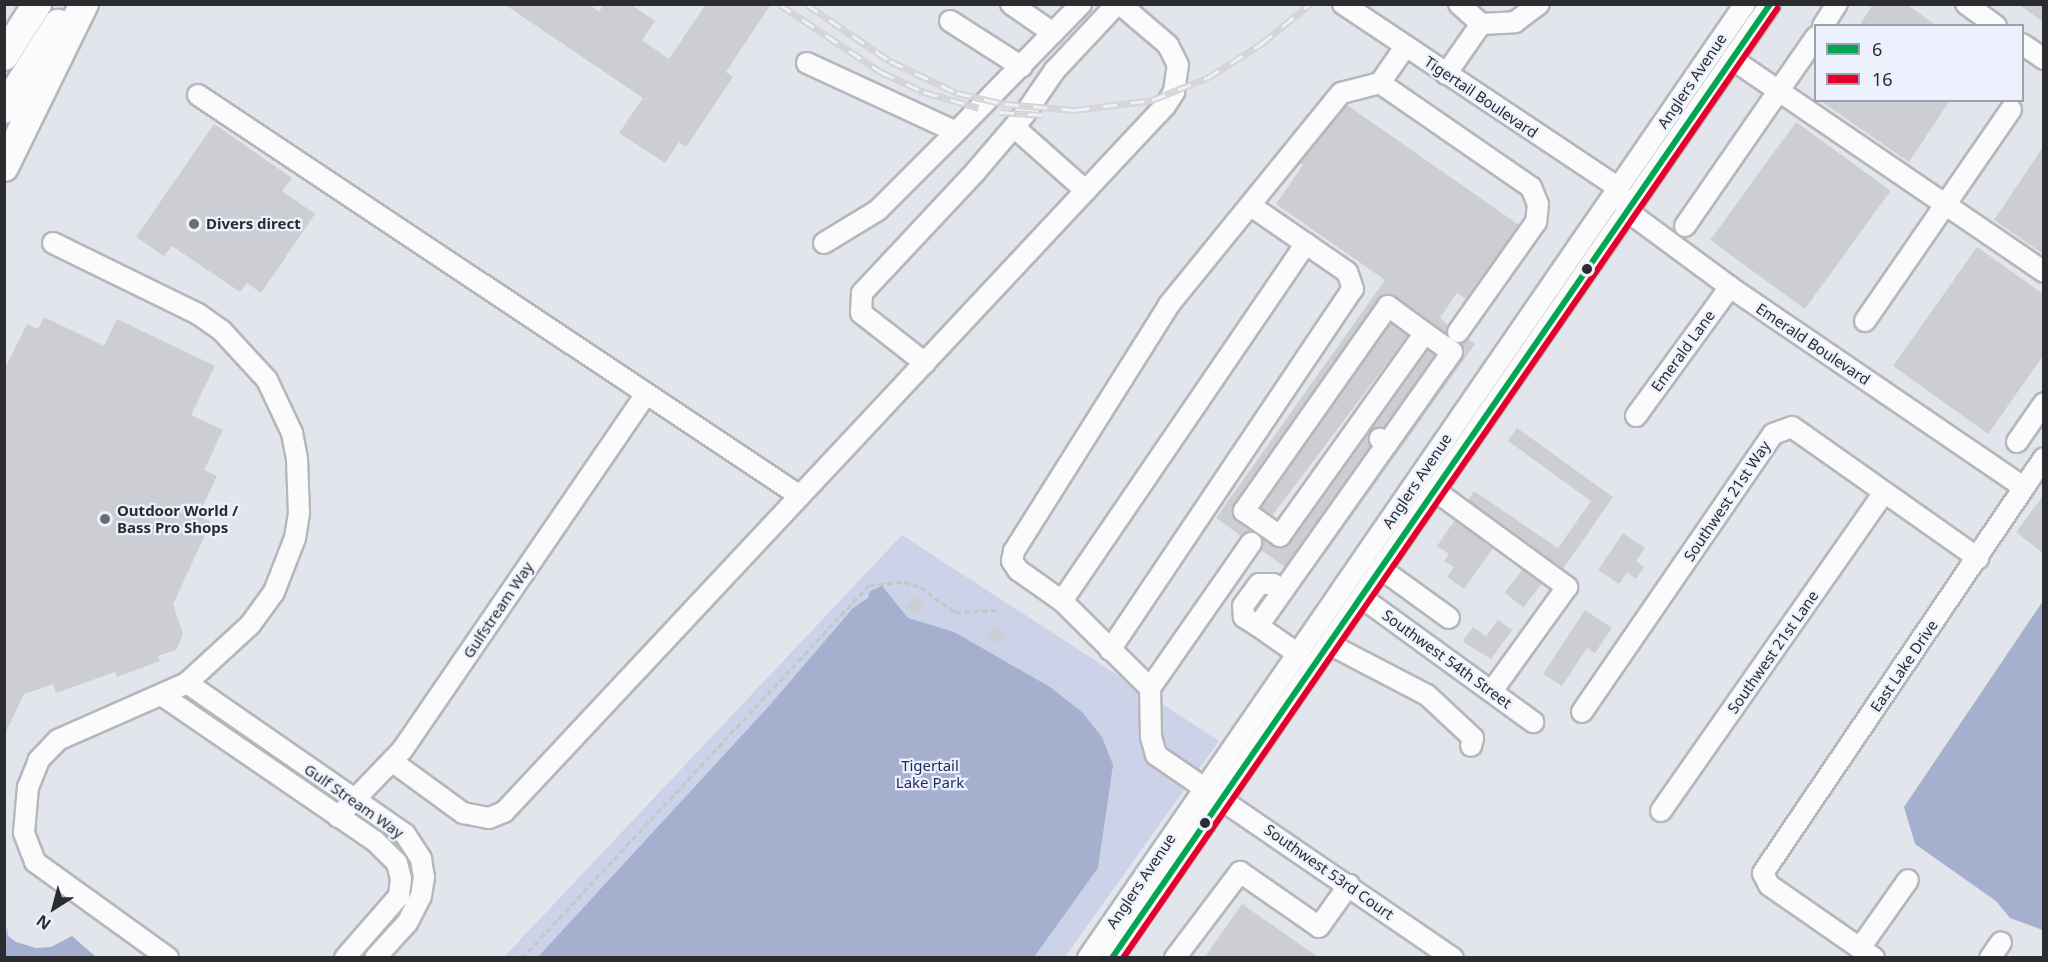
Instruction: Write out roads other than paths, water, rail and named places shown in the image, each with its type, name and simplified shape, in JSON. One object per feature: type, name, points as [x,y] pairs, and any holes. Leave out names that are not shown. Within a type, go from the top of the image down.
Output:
[{"type":"highway","points":[[4,56],[37,4]]},
{"type":"highway","points":[[4,109],[71,4]]},
{"type":"highway","points":[[4,167],[84,4]]},
{"type":"street","points":[[1011,4],[1053,33]]},
{"type":"street","points":[[824,243],[878,210],[1022,67],[1081,4]]},
{"type":"street","points":[[393,762],[463,813],[476,819],[504,812],[925,363],[1086,191],[1174,92],[1178,66],[1168,45],[1118,4],[1055,70],[1014,127],[862,293],[861,313],[925,363]]},
{"type":"street","name":"Tigertail Boulevard","points":[[1343,4],[1619,188]]},
{"type":"street","points":[[1459,4],[1481,24],[1515,22],[1539,4]]},
{"type":"street","name":"Anglers Avenue","points":[[1088,957],[1745,4]]},
{"type":"street","name":"Anglers Avenue","points":[[1112,957],[1770,4]]},
{"type":"street","points":[[1824,24],[1837,4]]},
{"type":"street","points":[[1966,4],[1993,24]]},
{"type":"street","points":[[950,21],[1022,67]]},
{"type":"street","points":[[1446,74],[1481,24]]},
{"type":"street","points":[[1685,226],[1814,39]]},
{"type":"street","points":[[2024,45],[2043,59]]},
{"type":"street","points":[[1251,543],[1150,688],[1062,601],[1017,570],[1012,561],[1014,550],[1169,305],[1341,93],[1380,83],[1405,47]]},
{"type":"street","points":[[1732,59],[2043,273]]},
{"type":"street","points":[[807,63],[956,132]]},
{"type":"street","points":[[1380,83],[1530,187],[1538,204],[1536,222],[1458,332]]},
{"type":"street","points":[[198,95],[800,496]]},
{"type":"street","points":[[1865,321],[2011,109]]},
{"type":"street","points":[[1014,127],[1086,191]]},
{"type":"street","points":[[1619,188],[1627,211]]},
{"type":"street","points":[[1110,650],[1353,289],[1347,272],[1251,206]]},
{"type":"street","name":"Emerald Boulevard","points":[[1627,211],[1730,287],[2023,487]]},
{"type":"street","points":[[53,243],[198,314],[222,331],[267,380],[292,433],[297,459],[299,513],[287,566],[250,625],[187,683],[163,696],[102,718],[47,749],[32,773],[23,817],[27,847],[44,871],[168,957]]},
{"type":"street","points":[[1062,601],[1306,243]]},
{"type":"street","name":"Emerald Lane","points":[[1636,416],[1730,287]]},
{"type":"street","points":[[1298,654],[1258,626],[1383,441],[1452,352],[1388,306],[1244,512],[1280,536],[1425,333]]},
{"type":"street","name":"Gulfstream Way","points":[[338,817],[393,762],[646,394]]},
{"type":"street","points":[[2017,442],[2043,403]]},
{"type":"street","name":"Southwest 21st Way","points":[[1582,712],[1773,434],[1792,428],[1978,558]]},
{"type":"street","name":"East Lake Drive","points":[[1867,953],[1769,885],[1763,873],[1978,558],[2043,458]]},
{"type":"street","points":[[1434,490],[1567,587],[1492,691]]},
{"type":"street","name":"Southwest 21st Lane","points":[[1661,811],[1884,493]]},
{"type":"street","points":[[1380,568],[1449,618]]},
{"type":"street","name":"Southwest 54th Street","points":[[1361,597],[1533,722]]},
{"type":"street","points":[[1329,644],[1427,695],[1473,738],[1472,747]]},
{"type":"street","name":"Gulf Stream Way","points":[[187,683],[353,801],[405,834],[421,859],[424,878],[411,917],[375,957]]},
{"type":"street","name":"Southwest 53rd Court","points":[[1150,688],[1151,737],[1156,755],[1453,957]]},
{"type":"street","name":"Gulf Stream Way","points":[[163,696],[388,851],[401,879],[399,896],[388,912],[345,957]]},
{"type":"street","points":[[1175,957],[1240,872],[1318,927],[1348,885]]},
{"type":"street","points":[[1867,953],[1908,880]]},
{"type":"railway","points":[[779,4],[881,72],[924,92],[979,108]]},
{"type":"railway","points":[[806,4],[890,61],[957,93],[1005,104],[1075,110],[1152,100],[1207,78],[1261,44],[1310,4]]},
{"type":"railway","points":[[1000,112],[1042,115]]},
{"type":"place","name":"Divers direct","points":[[194,224]]},
{"type":"place","name":"Outdoor World / Bass Pro Shops","points":[[105,519]]},
{"type":"park label","name":"Tigertail Lake Park","points":[[930,774]]}]
